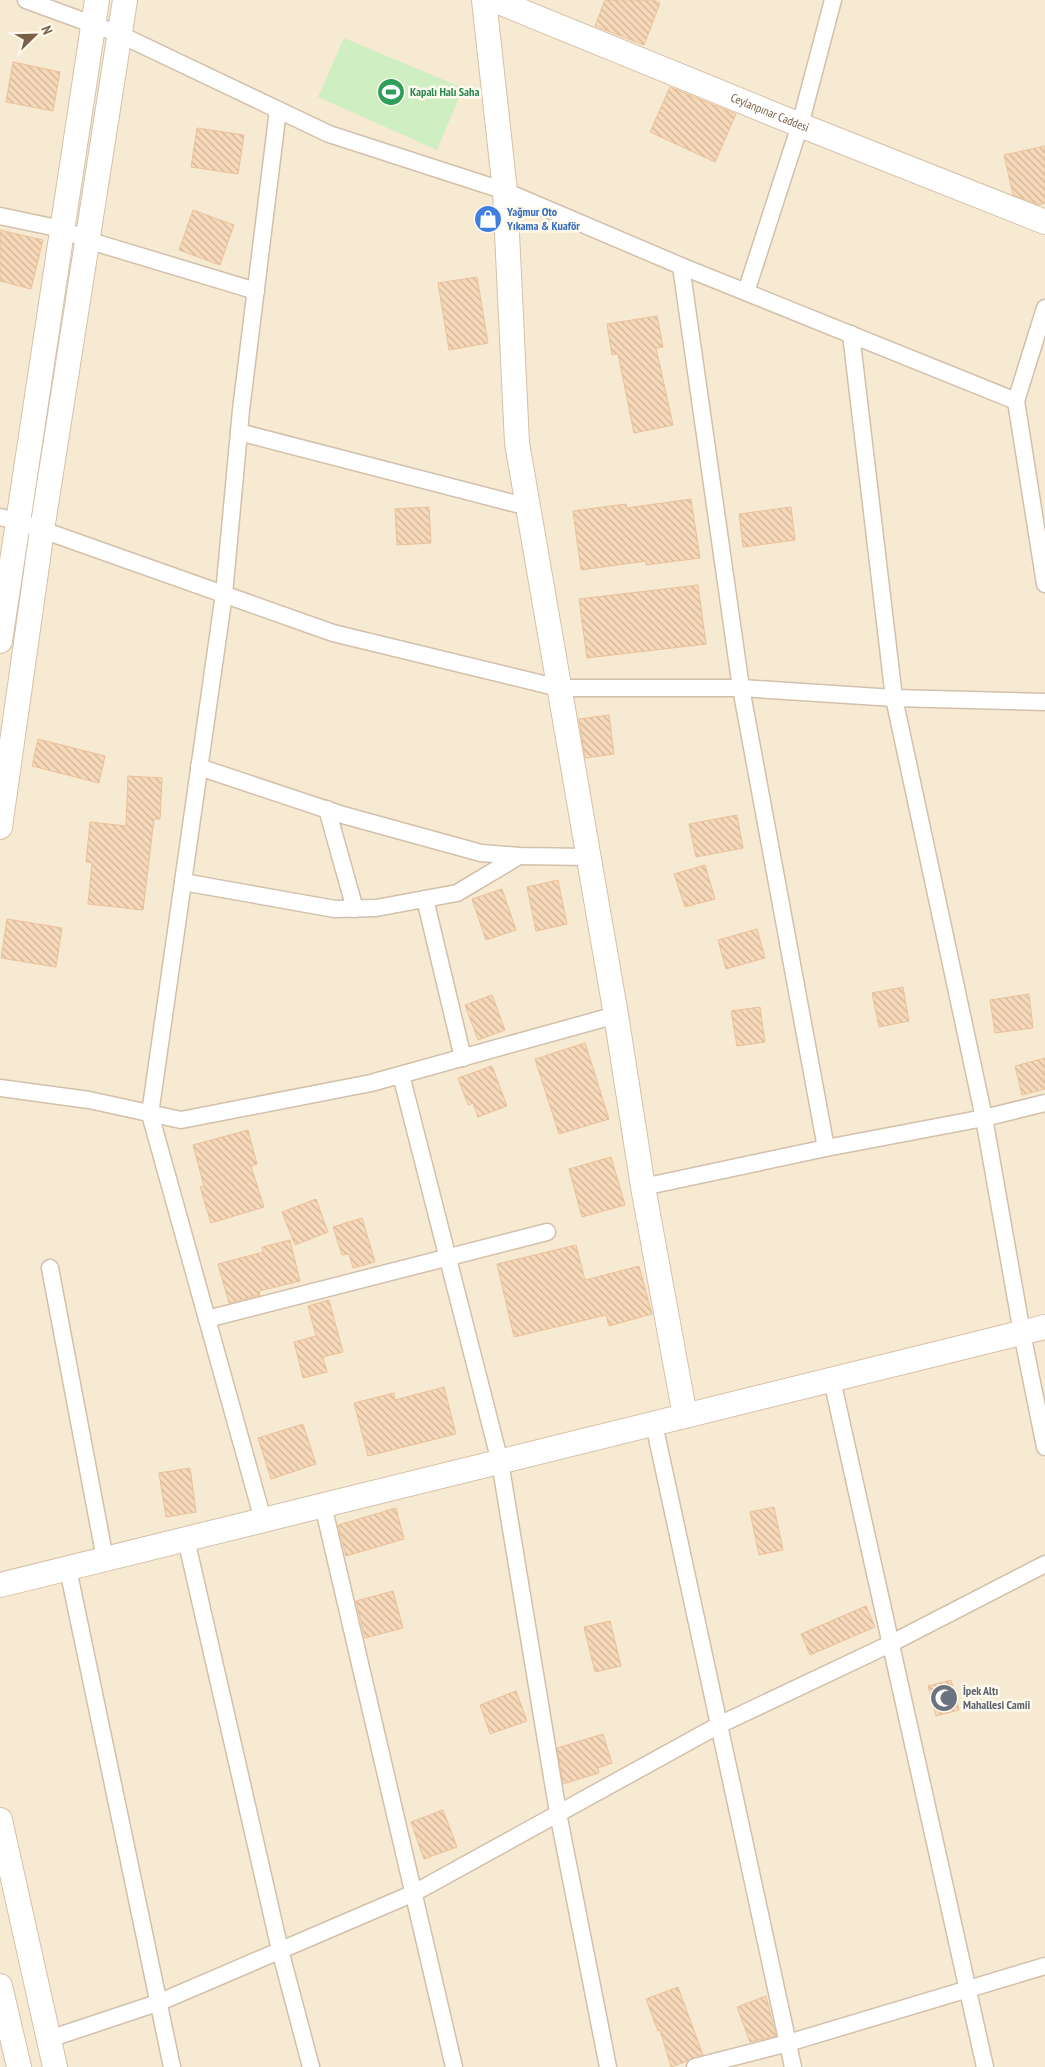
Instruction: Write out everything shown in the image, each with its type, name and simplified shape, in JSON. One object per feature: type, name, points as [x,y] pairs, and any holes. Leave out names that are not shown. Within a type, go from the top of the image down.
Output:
[{"type":"street","points":[[26,0],[119,34],[329,134],[505,191],[681,266],[1016,402]]},
{"type":"street","points":[[0,641],[10,520],[62,229],[97,0]]},
{"type":"street","points":[[0,827],[42,530],[125,0]]},
{"type":"street","points":[[484,0],[505,191],[517,443],[616,1016],[643,1187],[685,1416]]},
{"type":"street","name":"Ceylanpınar Caddesi","points":[[494,0],[800,125],[1045,222]]},
{"type":"street","points":[[746,292],[800,125],[833,0]]},
{"type":"street","points":[[263,1520],[150,1114],[224,594],[239,432],[278,110]]},
{"type":"street","points":[[0,216],[62,229],[87,240],[256,291]]},
{"type":"street","points":[[681,266],[741,688],[826,1148]]},
{"type":"street","points":[[1045,308],[1016,402],[1045,584]]},
{"type":"street","points":[[851,334],[894,698],[984,1118],[1022,1333],[1045,1447]]},
{"type":"street","points":[[239,432],[528,508]]},
{"type":"street","points":[[10,520],[333,633],[559,688],[741,688],[894,698],[1045,702]]},
{"type":"street","points":[[199,767],[328,809],[481,853],[519,856],[589,857]]},
{"type":"street","points":[[328,809],[355,908]]},
{"type":"street","points":[[182,882],[335,909],[376,908],[457,893],[519,856]]},
{"type":"street","points":[[425,899],[463,1058]]},
{"type":"street","points":[[0,1088],[88,1100],[181,1120],[371,1083],[616,1016]]},
{"type":"street","points":[[401,1075],[500,1462],[558,1813],[608,2067]]},
{"type":"street","points":[[643,1187],[826,1148],[984,1118],[1045,1103]]},
{"type":"street","points":[[207,1319],[447,1256],[547,1232]]},
{"type":"street","points":[[50,1268],[105,1560]]},
{"type":"street","points":[[0,1585],[1045,1327]]},
{"type":"street","points":[[832,1380],[986,2067]]},
{"type":"street","points":[[654,1424],[793,2067]]},
{"type":"street","points":[[323,1506],[454,2067]]},
{"type":"street","points":[[186,1539],[280,1950],[311,2067]]},
{"type":"street","points":[[49,2039],[160,2002],[414,1893],[719,1725],[890,1644],[1045,1564]]},
{"type":"street","points":[[68,1568],[160,2002],[172,2067]]},
{"type":"street","points":[[0,1820],[55,2067]]},
{"type":"street","points":[[695,2067],[788,2043],[1045,1966]]},
{"type":"street","points":[[0,1986],[19,2067]]},
{"type":"shaded area","points":[[0,0],[1045,0],[1045,2067],[0,2067]]},
{"type":"green space","name":"Kapalı Halı Saha","points":[[344,38],[463,88],[437,150],[318,97]]},
{"type":"building","points":[[605,0],[653,0],[660,3],[644,45],[595,26]]},
{"type":"building","points":[[13,62],[60,72],[53,111],[6,102]]},
{"type":"building","points":[[670,87],[736,114],[715,162],[650,132]]},
{"type":"building","points":[[197,128],[244,135],[238,174],[191,167]]},
{"type":"building","points":[[1045,146],[1045,203],[1039,205],[1013,195],[1004,155]]},
{"type":"building","points":[[193,210],[234,225],[220,265],[179,250]]},
{"type":"building","points":[[0,230],[43,240],[31,289],[0,281]]},
{"type":"building","points":[[477,277],[488,343],[449,350],[438,283]]},
{"type":"building","points":[[657,316],[663,347],[656,348],[673,425],[634,433],[618,354],[612,355],[607,324]]},
{"type":"building","points":[[691,499],[700,558],[646,565],[646,561],[581,570],[573,511],[626,504],[627,508]]},
{"type":"building","points":[[429,507],[431,543],[397,545],[395,509]]},
{"type":"building","points":[[791,507],[795,540],[743,547],[739,514]]},
{"type":"building","points":[[698,585],[706,644],[587,658],[579,599]]},
{"type":"building","points":[[609,715],[614,754],[585,758],[579,719]]},
{"type":"building","points":[[38,739],[105,756],[99,783],[32,766]]},
{"type":"building","points":[[128,776],[162,778],[160,819],[154,819],[143,910],[88,904],[92,863],[86,862],[90,822],[126,826]]},
{"type":"building","points":[[737,815],[743,848],[696,857],[689,824]]},
{"type":"building","points":[[705,865],[715,899],[685,907],[674,874]]},
{"type":"building","points":[[558,880],[567,924],[536,931],[527,887]]},
{"type":"building","points":[[502,889],[516,930],[486,940],[472,899]]},
{"type":"building","points":[[7,919],[62,928],[56,967],[1,958]]},
{"type":"building","points":[[757,929],[765,958],[726,969],[718,940]]},
{"type":"building","points":[[903,987],[909,1021],[879,1027],[872,993]]},
{"type":"building","points":[[1029,994],[1033,1028],[995,1033],[990,1000]]},
{"type":"building","points":[[492,995],[505,1030],[478,1040],[465,1005]]},
{"type":"building","points":[[760,1007],[765,1042],[737,1046],[731,1011]]},
{"type":"building","points":[[585,1043],[609,1119],[559,1134],[535,1059]]},
{"type":"building","points":[[1045,1058],[1045,1089],[1022,1095],[1015,1066]]},
{"type":"building","points":[[492,1066],[507,1106],[478,1117],[473,1103],[468,1105],[458,1078]]},
{"type":"building","points":[[248,1130],[257,1164],[251,1166],[264,1207],[211,1223],[200,1187],[204,1186],[193,1145]]},
{"type":"building","points":[[611,1157],[625,1205],[582,1217],[569,1169]]},
{"type":"building","points":[[316,1199],[328,1232],[295,1245],[282,1212]]},
{"type":"building","points":[[362,1218],[375,1262],[353,1268],[349,1254],[342,1255],[333,1227]]},
{"type":"building","points":[[290,1240],[300,1281],[259,1291],[260,1295],[229,1303],[218,1264],[263,1252],[262,1247]]},
{"type":"building","points":[[576,1245],[585,1280],[639,1266],[652,1314],[609,1326],[606,1315],[514,1337],[497,1264]]},
{"type":"building","points":[[329,1300],[343,1352],[323,1357],[327,1372],[303,1378],[294,1342],[316,1336],[308,1306]]},
{"type":"building","points":[[444,1387],[456,1434],[368,1456],[354,1403],[394,1393],[395,1400]]},
{"type":"building","points":[[303,1424],[316,1464],[271,1479],[258,1438]]},
{"type":"building","points":[[190,1468],[196,1512],[166,1517],[159,1473]]},
{"type":"building","points":[[774,1507],[783,1550],[759,1555],[750,1512]]},
{"type":"building","points":[[396,1508],[404,1539],[346,1556],[338,1525]]},
{"type":"building","points":[[393,1591],[403,1628],[365,1638],[356,1601]]},
{"type":"building","points":[[866,1606],[875,1627],[810,1655],[801,1634]]},
{"type":"building","points":[[610,1621],[621,1666],[595,1672],[584,1627]]},
{"type":"building","name":"İpek Altı Mahallesi Camii","points":[[951,1680],[959,1710],[936,1716],[928,1686]]},
{"type":"building","points":[[516,1691],[527,1721],[490,1734],[480,1705]]},
{"type":"building","points":[[603,1734],[612,1763],[598,1768],[599,1773],[563,1784],[557,1748]]},
{"type":"building","points":[[443,1810],[457,1847],[424,1859],[411,1822]]},
{"type":"building","points":[[678,1987],[703,2055],[671,2067],[660,2030],[658,2031],[646,1999]]},
{"type":"building","points":[[766,1996],[776,2036],[750,2042],[737,2007]]},
{"type":"place","name":"Kapalı Halı Saha","points":[[391,92]]},
{"type":"place","name":"Yağmur Oto Yıkama & Kuaför","points":[[488,219]]},
{"type":"place","name":"İpek Altı Mahallesi Camii","points":[[944,1698]]}]
